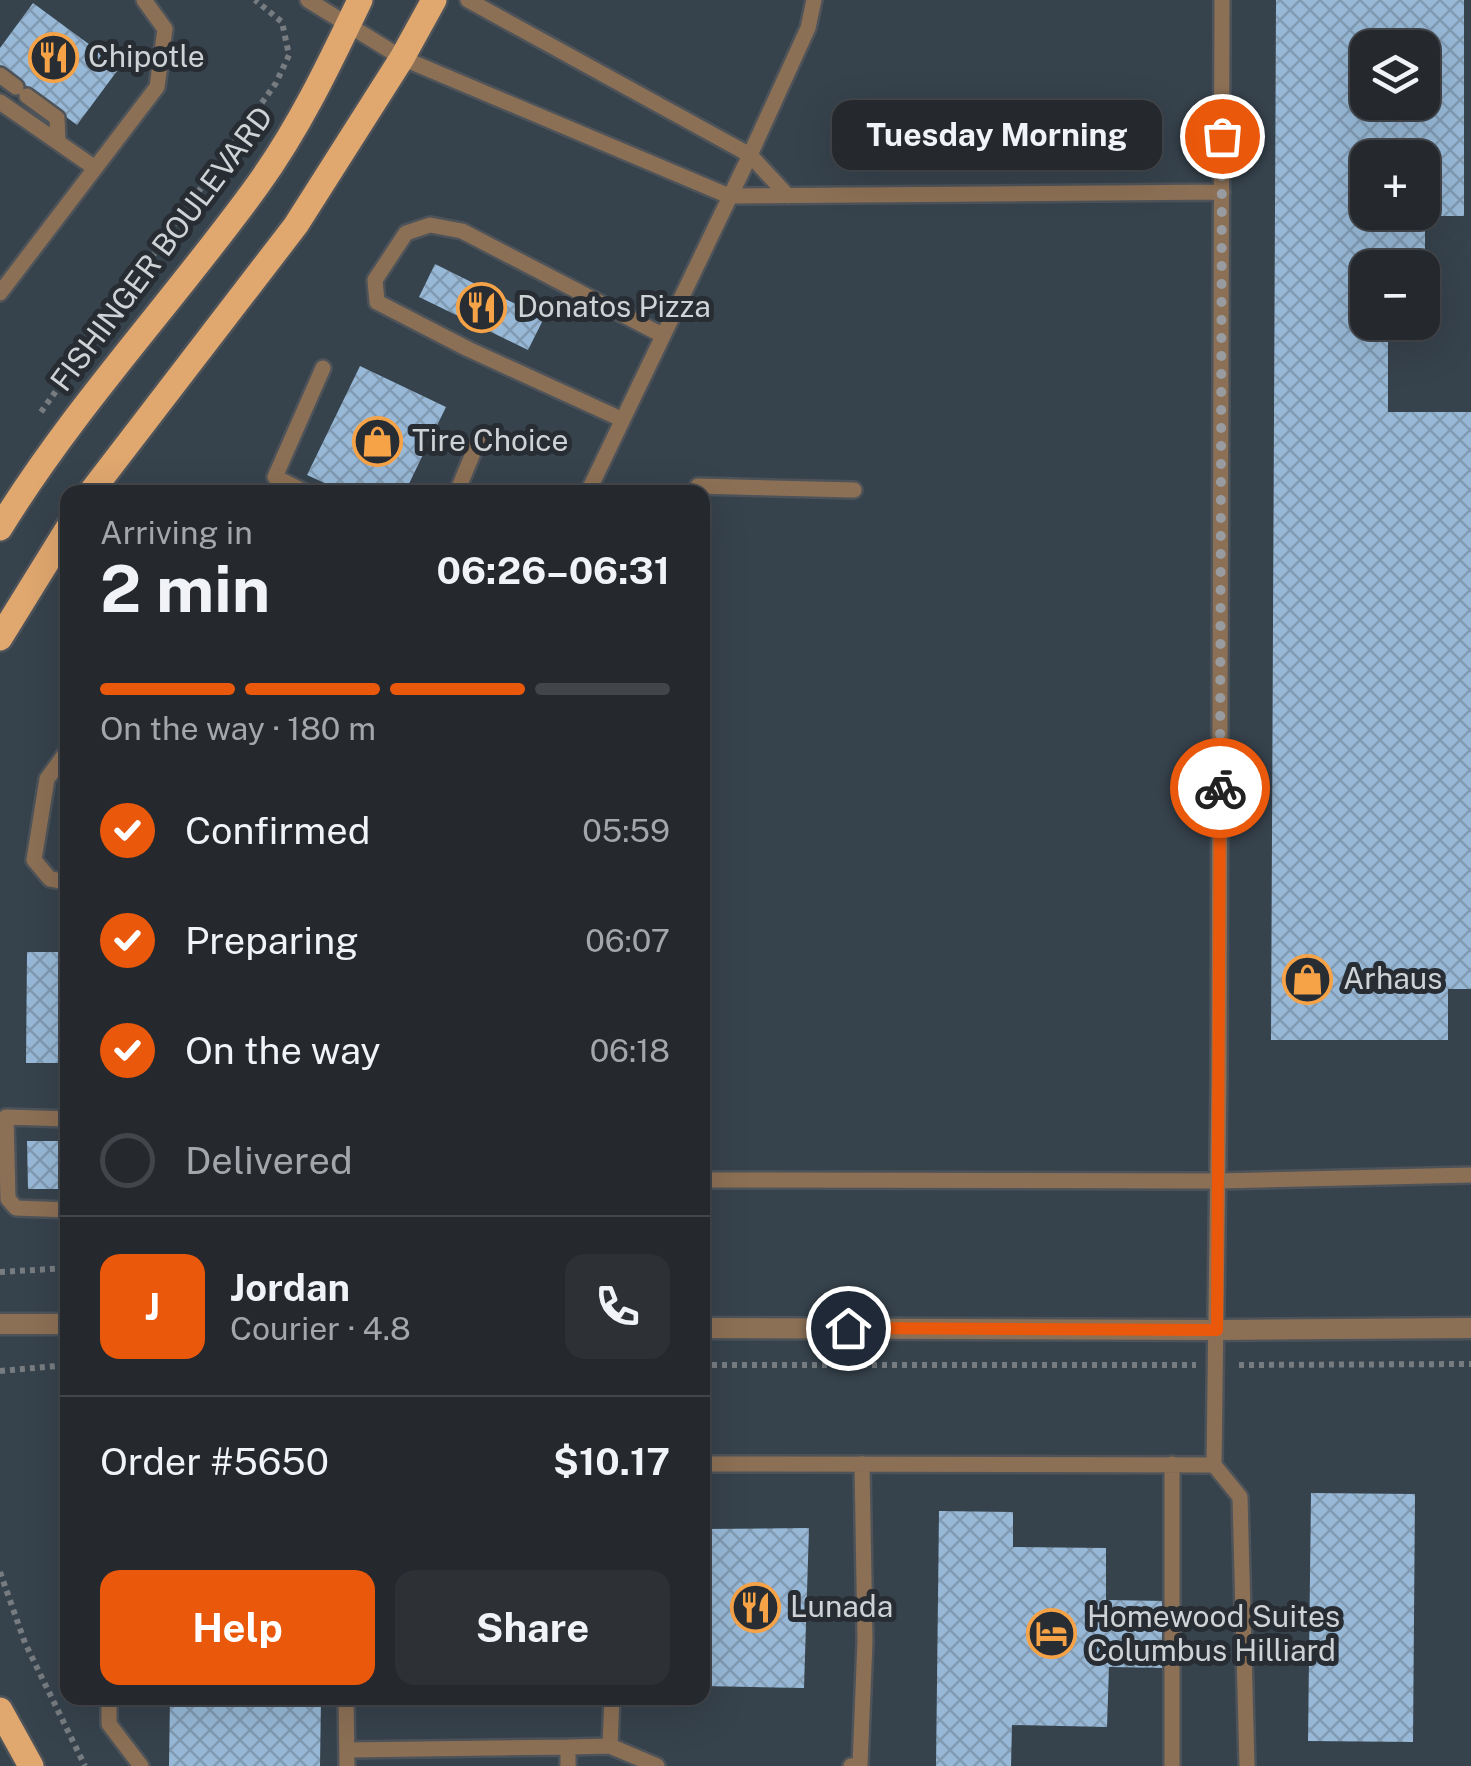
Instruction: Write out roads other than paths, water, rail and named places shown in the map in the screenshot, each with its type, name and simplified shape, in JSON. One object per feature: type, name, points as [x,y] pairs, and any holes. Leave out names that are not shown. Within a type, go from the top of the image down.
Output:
[{"type":"main road","name":"FISHINGER BOULEVARD","points":[[0,528],[28,482],[108,375],[257,186],[310,105],[360,0]]},
{"type":"main road","points":[[96,485],[296,225],[402,58],[434,0]]},
{"type":"main road","points":[[0,638],[60,541]]},
{"type":"main road","points":[[0,1710],[31,1766]]},
{"type":"street","points":[[0,1324],[60,1324]]},
{"type":"street","points":[[710,1328],[1471,1328]]},
{"type":"lane","points":[[0,294],[157,86],[165,29],[144,0]]},
{"type":"lane","points":[[308,0],[402,58],[729,196],[1222,192]]},
{"type":"lane","points":[[468,0],[750,156],[788,196]]},
{"type":"lane","points":[[1222,0],[1214,1465],[1240,1498],[1246,1766]]},
{"type":"lane","points":[[591,485],[750,156],[808,28],[812,1]]},
{"type":"lane","points":[[0,76],[57,118],[58,142]]},
{"type":"lane","points":[[0,102],[95,168]]},
{"type":"lane","points":[[621,418],[468,349],[376,302],[375,280],[406,234],[430,225],[462,231],[662,335]]},
{"type":"lane","points":[[291,485],[275,477],[323,368]]},
{"type":"lane","points":[[460,485],[478,441]]},
{"type":"lane","points":[[710,486],[854,490]]},
{"type":"lane","points":[[60,761],[46,780],[34,860],[50,879],[60,881]]},
{"type":"lane","points":[[60,1118],[3,1118],[8,1199],[16,1208],[60,1210]]},
{"type":"lane","points":[[710,1180],[1217,1181],[1471,1175]]},
{"type":"lane","points":[[710,1464],[1214,1465]]},
{"type":"lane","points":[[851,1766],[860,1765],[865,1641],[862,1464]]},
{"type":"lane","points":[[1172,1464],[1172,1766]]},
{"type":"lane","points":[[109,1705],[109,1724],[141,1766]]},
{"type":"lane","points":[[346,1705],[347,1758],[610,1746],[657,1766]]},
{"type":"lane","points":[[610,1746],[612,1705]]},
{"type":"lane","points":[[568,1747],[568,1766]]},
{"type":"place","name":"Chipotle","points":[[53,57]]},
{"type":"place","name":"Tuesday Morning","points":[[1222,136]]},
{"type":"place","name":"Donatos Pizza","points":[[482,307]]},
{"type":"place","name":"Tire Choice","points":[[377,441]]},
{"type":"place","name":"Arhaus","points":[[1308,979]]},
{"type":"place","name":"Lunada","points":[[755,1607]]},
{"type":"place","name":"Homewood Suites Columbus Hilliard","points":[[1052,1634]]}]
